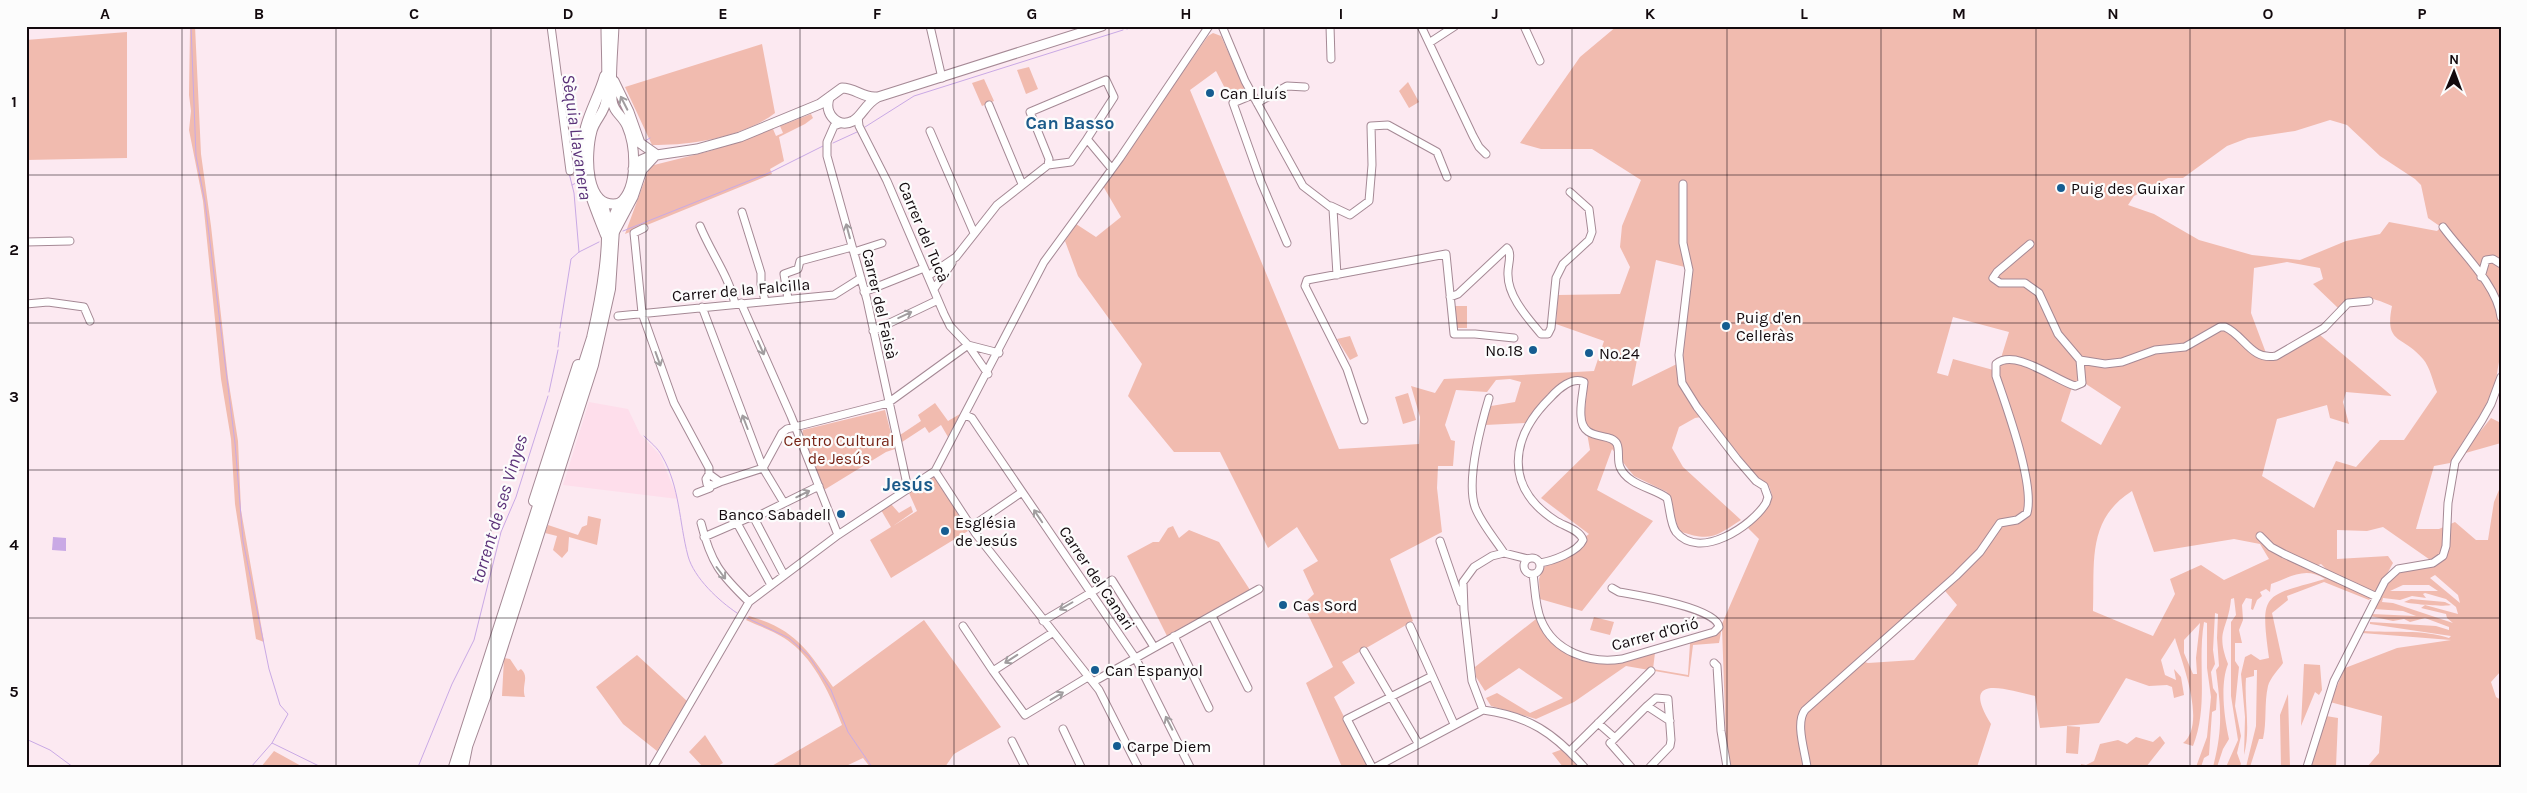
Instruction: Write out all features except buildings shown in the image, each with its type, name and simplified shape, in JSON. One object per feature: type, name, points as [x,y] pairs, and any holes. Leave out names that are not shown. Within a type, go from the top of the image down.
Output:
[{"type":"highway","points":[[609,76],[586,129],[583,157],[588,194],[610,234]]},
{"type":"highway","points":[[461,767],[593,365],[610,289],[610,234],[608,217],[601,202]]},
{"type":"highway","points":[[454,767],[592,338],[610,234],[620,203]]},
{"type":"highway","points":[[449,767],[468,723]]},
{"type":"main road","points":[[606,26],[609,76],[612,103],[618,115],[627,126],[632,143],[633,169],[628,194],[620,203],[611,205],[601,202],[593,187],[589,160],[591,133],[606,100],[609,76],[614,26]]},
{"type":"main road","points":[[633,169],[645,158],[717,144],[814,107],[842,88],[866,97],[878,97],[1098,27]]},
{"type":"main road","points":[[609,76],[640,143],[657,155]]},
{"type":"main road","points":[[845,119],[861,98],[857,94]]},
{"type":"main road","points":[[845,119],[878,97]]},
{"type":"main road","points":[[829,98],[845,119]]},
{"type":"main road","points":[[814,107],[845,119]]},
{"type":"main road","points":[[600,116],[618,115]]},
{"type":"main road","points":[[632,143],[644,153],[657,155]]},
{"type":"main road","points":[[610,234],[633,197],[642,170],[657,155]]},
{"type":"street","points":[[551,26],[570,171]]},
{"type":"street","points":[[930,26],[942,78]]},
{"type":"street","points":[[1330,26],[1331,59]]},
{"type":"street","points":[[1421,26],[1479,148],[1486,154]]},
{"type":"street","points":[[1429,44],[1455,26]]},
{"type":"street","points":[[1524,26],[1540,61]]},
{"type":"street","points":[[653,767],[749,602],[838,535],[935,471],[999,353],[1044,262],[1112,169],[1207,28],[1223,30],[1256,103],[1303,186],[1330,205],[1350,215],[1369,201],[1372,166],[1371,126],[1388,125],[1437,152],[1447,177]]},
{"type":"street","points":[[934,289],[974,233],[997,206],[1048,165],[1072,162],[1113,101],[1114,94],[1106,80],[1031,111],[1030,116],[1049,159],[1048,165]]},
{"type":"street","points":[[1256,103],[1287,86],[1305,87]]},
{"type":"street","points":[[1252,95],[1233,103],[1261,182],[1287,243]]},
{"type":"street","points":[[990,105],[1022,184]]},
{"type":"street","name":"Carrer del Faisà","points":[[845,119],[827,142],[827,156],[861,278],[908,489]]},
{"type":"street","name":"Carrer del Tucà","points":[[845,119],[886,181],[950,326],[968,345],[988,374]]},
{"type":"street","points":[[930,130],[974,233]]},
{"type":"street","points":[[1087,139],[1112,169]]},
{"type":"street","points":[[1540,563],[1549,561],[1578,547],[1583,540],[1578,533],[1556,521],[1539,508],[1528,495],[1518,474],[1518,452],[1527,428],[1546,402],[1556,391],[1576,380],[1584,382],[1580,416],[1584,428],[1597,436],[1613,440],[1617,444],[1622,472],[1638,484],[1667,498],[1674,529],[1682,537],[1707,542],[1721,540],[1733,534],[1766,503],[1768,497],[1764,486],[1756,481],[1737,459],[1697,407],[1682,383],[1680,355],[1689,270],[1683,243],[1683,184]]},
{"type":"street","points":[[1450,297],[1458,294],[1507,248],[1510,253],[1508,276],[1512,292],[1541,334],[1548,334],[1551,328],[1556,278],[1563,264],[1589,240],[1592,232],[1589,210],[1570,192]]},
{"type":"street","points":[[1330,205],[1334,214],[1337,275]]},
{"type":"street","points":[[742,212],[761,273],[761,284],[765,301]]},
{"type":"street","points":[[700,226],[795,426],[838,535]]},
{"type":"street","points":[[2443,227],[2496,300],[2501,317]]},
{"type":"street","points":[[644,228],[634,234],[642,313],[674,403],[709,468],[709,474],[706,479],[707,484],[710,486]]},
{"type":"street","points":[[26,242],[70,241]]},
{"type":"street","points":[[788,299],[784,274],[798,269],[800,261],[882,243]]},
{"type":"street","points":[[1806,767],[1801,724],[1802,714],[1805,710],[1956,576],[1980,552],[2000,523],[2017,520],[2028,512],[2029,499],[2026,479],[1996,376],[1996,364],[2007,359],[2014,359],[2075,386],[2082,383],[2080,360],[2058,334],[2045,304],[2032,287],[2025,283],[2000,283],[1993,278],[1997,272],[2030,244]]},
{"type":"street","points":[[1364,420],[1347,369],[1305,286],[1307,280],[1446,254],[1454,334],[1514,338]]},
{"type":"street","points":[[928,276],[956,257]]},
{"type":"street","points":[[2481,277],[2486,260],[2493,260],[2501,264]]},
{"type":"street","points":[[864,292],[924,268]]},
{"type":"street","name":"Carrer de la Falcilla","points":[[618,316],[834,296],[861,278]]},
{"type":"street","points":[[872,331],[938,300]]},
{"type":"street","points":[[2080,360],[2113,364],[2155,350],[2185,347],[2220,327],[2225,327],[2256,352],[2271,357],[2276,356],[2305,337],[2324,328],[2348,303],[2369,301]]},
{"type":"street","points":[[26,304],[48,302],[84,307],[90,321]]},
{"type":"street","points":[[702,307],[762,468],[784,503]]},
{"type":"street","points":[[697,493],[720,482],[762,468],[782,433],[795,426],[888,403],[968,345],[999,353]]},
{"type":"street","points":[[2306,767],[2334,681],[2385,581],[2398,569],[2433,563],[2443,556],[2446,546],[2448,502],[2455,462],[2483,419],[2501,377]]},
{"type":"street","points":[[1489,398],[1478,438],[1473,496],[1476,510],[1504,553]]},
{"type":"street","name":"Carrer del Canari","points":[[966,415],[972,418],[1135,658],[1190,767]]},
{"type":"street","points":[[935,471],[971,527],[1103,697],[1138,767]]},
{"type":"street","points":[[709,474],[720,482]]},
{"type":"street","points":[[704,537],[748,518],[754,518],[819,486]]},
{"type":"street","points":[[971,527],[1022,492]]},
{"type":"street","points":[[754,518],[784,575]]},
{"type":"street","points":[[701,523],[704,537],[716,566],[727,581],[749,602]]},
{"type":"street","points":[[737,523],[771,585]]},
{"type":"street","points":[[2260,536],[2271,547],[2317,568],[2345,584],[2377,597]]},
{"type":"street","points":[[1440,541],[1464,610]]},
{"type":"street","points":[[1483,710],[1476,698],[1472,681],[1464,610],[1463,582],[1466,575],[1482,560],[1504,553],[1528,559],[1535,558],[1540,563]]},
{"type":"street","points":[[1528,559],[1525,568],[1533,574],[1539,570],[1540,563]]},
{"type":"street","name":"Carrer d'Orió","points":[[1533,574],[1542,621],[1557,642],[1580,656],[1608,661],[1622,659],[1714,632],[1719,626],[1715,619],[1674,602],[1619,592],[1612,588]]},
{"type":"street","points":[[1043,621],[1110,581],[1114,582],[1154,647]]},
{"type":"street","points":[[963,626],[1025,715],[1135,658],[1259,589]]},
{"type":"street","points":[[1212,616],[1248,688]]},
{"type":"street","points":[[1410,626],[1454,724]]},
{"type":"street","points":[[993,671],[1052,633]]},
{"type":"street","points":[[1174,636],[1209,708]]},
{"type":"street","points":[[1364,651],[1418,743]]},
{"type":"street","points":[[1714,664],[1717,666],[1720,731],[1727,767]]},
{"type":"street","points":[[1570,751],[1651,671]]},
{"type":"street","points":[[1432,676],[1347,719],[1374,767],[1474,713],[1483,710],[1538,725],[1570,751],[1584,767]]},
{"type":"street","points":[[1474,713],[1476,698]]},
{"type":"street","points":[[1631,767],[1610,743],[1654,699],[1668,699],[1671,743],[1650,767]]},
{"type":"street","points":[[1647,706],[1670,721]]},
{"type":"street","points":[[1598,723],[1615,738]]},
{"type":"street","points":[[1063,729],[1081,767]]},
{"type":"street","points":[[1012,740],[1025,767]]},
{"type":"shaded area","points":[[589,402],[628,409],[640,434],[660,455],[678,499],[563,485]]},
{"type":"shaded area","points":[[53,537],[66,538],[66,551],[52,550]]},
{"type":"green space","points":[[195,26],[201,154],[228,378],[238,441],[241,510],[264,642],[256,639],[235,504],[231,439],[221,379],[203,201],[189,130],[191,111],[189,95],[190,27]]},
{"type":"green space","points":[[1617,26],[2501,26],[2499,362],[2497,376],[2489,399],[2450,463],[2434,466],[2416,529],[2439,529],[2455,522],[2476,540],[2488,540],[2494,502],[2501,485],[2501,671],[2491,682],[2496,697],[2501,700],[2501,767],[2367,767],[2379,753],[2382,716],[2330,702],[2345,668],[2397,648],[2451,640],[2362,633],[2363,631],[2407,632],[2428,633],[2449,638],[2451,636],[2370,624],[2370,622],[2436,626],[2449,630],[2449,627],[2425,618],[2410,622],[2404,619],[2393,621],[2370,616],[2371,614],[2416,616],[2403,611],[2374,609],[2385,587],[2396,574],[2411,568],[2436,564],[2383,527],[2367,531],[2337,530],[2337,559],[2388,556],[2393,563],[2376,594],[2329,572],[2321,564],[2313,567],[2372,596],[2369,600],[2324,582],[2287,596],[2288,600],[2272,613],[2283,663],[2268,686],[2263,739],[2259,739],[2250,767],[2246,767],[2256,726],[2257,670],[2254,670],[2254,676],[2246,678],[2247,736],[2244,755],[2245,717],[2241,674],[2245,657],[2251,654],[2260,660],[2269,658],[2265,620],[2266,608],[2270,600],[2278,594],[2325,579],[2318,575],[2305,573],[2285,578],[2271,584],[2270,592],[2266,589],[2260,592],[2262,596],[2257,600],[2253,610],[2251,609],[2252,599],[2246,598],[2242,605],[2243,620],[2239,630],[2242,643],[2235,643],[2235,661],[2239,667],[2235,706],[2241,736],[2237,753],[2241,764],[2239,767],[2226,767],[2238,740],[2231,696],[2231,622],[2236,615],[2234,598],[2231,599],[2222,637],[2224,653],[2228,664],[2223,691],[2229,739],[2223,749],[2217,767],[2213,767],[2220,730],[2216,670],[2219,666],[2218,614],[2215,613],[2213,650],[2215,664],[2211,672],[2213,688],[2217,694],[2216,710],[2212,712],[2209,755],[2204,758],[2201,767],[2196,767],[2207,737],[2211,697],[2207,668],[2207,623],[2204,622],[2202,638],[2202,700],[2198,731],[2193,746],[2183,743],[2190,734],[2193,722],[2193,708],[2187,677],[2175,638],[2161,660],[2165,675],[2176,680],[2174,669],[2181,677],[2184,695],[2174,698],[2172,687],[2167,685],[2149,686],[2126,678],[2099,723],[2040,728],[2035,696],[1999,688],[1990,688],[1983,691],[1980,697],[1982,708],[1991,724],[1977,767],[1731,767],[1726,743],[1722,627],[1719,643],[1693,645],[1689,677],[1626,666],[1574,702],[1536,719],[1491,706],[1486,698],[1497,693],[1530,713],[1563,698],[1519,668],[1485,691],[1476,677],[1475,667],[1536,619],[1546,635],[1554,643],[1565,653],[1577,659],[1602,663],[1615,662],[1655,653],[1653,669],[1688,675],[1690,643],[1718,633],[1759,539],[1748,528],[1770,504],[1772,495],[1769,486],[1758,478],[1708,416],[1695,418],[1679,427],[1672,448],[1683,467],[1741,520],[1718,534],[1705,537],[1679,531],[1667,492],[1634,476],[1612,449],[1597,490],[1653,521],[1582,611],[1540,599],[1539,579],[1542,569],[1589,534],[1541,498],[1590,450],[1584,416],[1588,382],[1580,377],[1563,384],[1549,394],[1525,423],[1485,425],[1491,406],[1515,402],[1521,382],[1510,379],[1496,380],[1487,392],[1456,390],[1445,425],[1451,440],[1455,441],[1453,466],[1438,466],[1437,488],[1442,532],[1390,559],[1413,621],[1342,662],[1355,683],[1334,697],[1369,766],[1342,767],[1306,683],[1333,667],[1303,604],[1314,594],[1303,570],[1318,561],[1297,527],[1268,548],[1220,452],[1174,452],[1128,396],[1142,364],[1078,276],[1065,241],[1076,224],[1096,237],[1121,217],[1103,186],[1208,36],[1213,33],[1221,36],[1247,94],[1231,100],[1216,71],[1190,90],[1339,449],[1419,444],[1420,417],[1411,386],[1435,393],[1444,379],[1594,371],[1604,341],[1556,324],[1558,295],[1620,294],[1630,267],[1620,247],[1622,226],[1641,180],[1592,149],[1541,149],[1520,143],[1580,57]],"holes":[[[2330,120],[2347,125],[2380,156],[2421,185],[2428,218],[2441,227],[2437,231],[2389,222],[2380,234],[2346,241],[2300,260],[2252,255],[2199,240],[2154,214],[2128,205],[2134,196],[2168,178],[2183,178],[2227,146],[2248,138],[2295,131]],[[1656,260],[1693,269],[1684,330],[1683,361],[1632,386]],[[2287,262],[2320,268],[2323,279],[2313,284],[2338,308],[2352,300],[2365,298],[2392,306],[2390,318],[2393,334],[2416,351],[2423,359],[2437,392],[2404,440],[2380,440],[2356,467],[2336,461],[2314,508],[2262,476],[2277,419],[2327,405],[2330,418],[2349,424],[2343,402],[2346,392],[2392,396],[2320,335],[2269,361],[2251,313],[2254,268]],[[1953,317],[2009,332],[1997,371],[1953,359],[1948,376],[1937,373]],[[2086,384],[2121,407],[2101,445],[2061,421],[2072,387]],[[2132,491],[2154,552],[2234,539],[2260,544],[2269,559],[2224,580],[2201,565],[2170,579],[2175,594],[2153,636],[2093,611],[2094,560],[2100,529],[2107,515],[2117,503]],[[2435,575],[2458,595],[2460,603],[2430,578]],[[1940,585],[1957,605],[1914,660],[1868,663],[1858,660]],[[2403,585],[2429,585],[2438,591],[2390,591]],[[2425,593],[2446,599],[2456,607],[2458,614],[2425,605],[2421,608],[2446,614],[2447,618],[2453,623],[2393,603],[2382,602],[2383,598],[2400,600],[2412,596],[2426,598],[2423,594]],[[2200,623],[2196,658],[2197,674],[2193,674],[2184,653],[2184,640]]]},
{"type":"green space","points":[[127,32],[127,158],[26,160],[26,40]]},
{"type":"green space","points":[[762,44],[775,113],[748,128],[732,134],[699,142],[652,145],[625,87]]},
{"type":"green space","points":[[1029,67],[1038,89],[1026,94],[1017,70]]},
{"type":"green space","points":[[984,79],[994,101],[982,106],[972,83]]},
{"type":"green space","points":[[1408,82],[1419,102],[1409,108],[1399,91]]},
{"type":"green space","points":[[811,114],[813,118],[805,124],[779,137],[784,161],[770,169],[772,174],[625,234],[650,166],[710,151],[773,129],[776,136],[783,133],[780,126]]},
{"type":"green space","points":[[1455,306],[1467,306],[1467,328],[1455,328]]},
{"type":"green space","points":[[1350,336],[1358,356],[1350,360],[1337,339]]},
{"type":"green space","points":[[1408,393],[1416,420],[1403,424],[1395,397]]},
{"type":"green space","points":[[935,403],[948,421],[960,414],[948,437],[941,425],[929,433],[925,427],[902,442],[900,435],[921,421],[918,415]]},
{"type":"green space","name":"Centro Cultural de Jesús","points":[[885,410],[895,449],[886,452],[824,490],[802,435],[803,430]]},
{"type":"green space","points":[[2491,418],[2501,423],[2501,443],[2462,454]]},
{"type":"green space","points":[[935,476],[968,531],[891,578],[870,540],[891,527],[881,510],[891,504],[899,513],[911,506],[913,512],[893,526],[917,511],[909,493]]},
{"type":"green space","points":[[588,516],[601,519],[597,545],[569,537],[568,551],[562,558],[553,550],[557,536],[545,533],[548,525],[578,535],[582,527],[587,525]]},
{"type":"green space","points":[[1173,526],[1179,538],[1189,530],[1219,542],[1250,590],[1167,636],[1127,556],[1153,542],[1159,542],[1168,528]]},
{"type":"green space","points":[[2411,599],[2445,602],[2451,605],[2442,606],[2404,602]]},
{"type":"green space","points":[[749,616],[778,627],[799,642],[816,662],[833,687],[924,620],[1001,727],[954,754],[945,767],[870,767],[863,758],[844,767],[770,767],[842,725],[828,692],[808,660],[786,639],[746,620]]},
{"type":"green space","points":[[1594,617],[1614,622],[1610,635],[1590,630]]},
{"type":"green space","points":[[637,655],[687,701],[657,751],[623,724],[596,687]]},
{"type":"green space","points":[[504,658],[510,659],[518,671],[521,669],[524,672],[525,697],[502,696]]},
{"type":"green space","points":[[2304,664],[2320,665],[2322,690],[2319,695],[2315,692],[2301,726]]},
{"type":"green space","points":[[2288,694],[2290,767],[2281,767],[2280,715]]},
{"type":"green space","points":[[2326,716],[2338,718],[2336,767],[2308,767]]},
{"type":"green space","points":[[2067,726],[2080,727],[2078,754],[2066,753]]},
{"type":"green space","points":[[705,735],[723,763],[716,767],[703,767],[689,752]]},
{"type":"green space","points":[[2160,736],[2165,743],[2146,767],[2081,767],[2081,764],[2086,765],[2094,761],[2100,744],[2118,740],[2127,744],[2136,737],[2153,742]]},
{"type":"green space","points":[[1563,749],[1579,767],[1563,767],[1552,753]]},
{"type":"green space","points":[[274,751],[303,767],[261,767]]},
{"type":"waterway","points":[[191,26],[196,156],[205,202],[235,443],[243,541],[269,669],[280,705],[288,714],[272,743]]},
{"type":"waterway","name":"torrent de ses Vinyes","points":[[1127,29],[1135,26]]},
{"type":"waterway","name":"torrent de ses Vinyes","points":[[865,127],[914,96],[1123,30]]},
{"type":"waterway","name":"torrent de ses Vinyes","points":[[833,143],[857,132]]},
{"type":"waterway","points":[[645,141],[650,138]]},
{"type":"waterway","name":"torrent de ses Vinyes","points":[[623,231],[771,172],[823,146]]},
{"type":"waterway","name":"Sèquia Llavanera","points":[[569,173],[574,193],[579,252]]},
{"type":"waterway","points":[[572,185],[580,181]]},
{"type":"waterway","name":"torrent de ses Vinyes","points":[[560,328],[571,259],[579,252],[599,242]]},
{"type":"waterway","name":"torrent de ses Vinyes","points":[[558,347],[560,332]]},
{"type":"waterway","name":"torrent de ses Vinyes","points":[[549,392],[558,350]]},
{"type":"waterway","name":"torrent de ses Vinyes","points":[[418,767],[452,684],[474,640],[501,532],[516,497],[548,396]]},
{"type":"waterway","points":[[644,436],[660,453],[668,468],[676,492],[685,543],[691,564],[701,581],[737,613]]},
{"type":"waterway","points":[[747,618],[789,638],[809,656],[831,690],[848,732],[872,767]]},
{"type":"waterway","points":[[26,739],[50,750],[73,767]]},
{"type":"waterway","points":[[251,767],[272,743],[321,767]]},
{"type":"place","name":"Can Lluís","points":[[1210,93]]},
{"type":"place","name":"Puig des Guixar","points":[[2061,188]]},
{"type":"place","name":"Puig d'en Celleràs","points":[[1726,326]]},
{"type":"place","name":"No.18","points":[[1533,350]]},
{"type":"place","name":"No.24","points":[[1589,353]]},
{"type":"place","name":"Banco Sabadell","points":[[841,514]]},
{"type":"place","name":"Església de Jesús","points":[[945,531]]},
{"type":"place","name":"Cas Sord","points":[[1283,605]]},
{"type":"place","name":"Can Espanyol","points":[[1095,670]]},
{"type":"place","name":"Carpe Diem","points":[[1117,746]]},
{"type":"district","name":"Can Basso","points":[[1070,123]]},
{"type":"district","name":"Jesús","points":[[908,485]]}]
